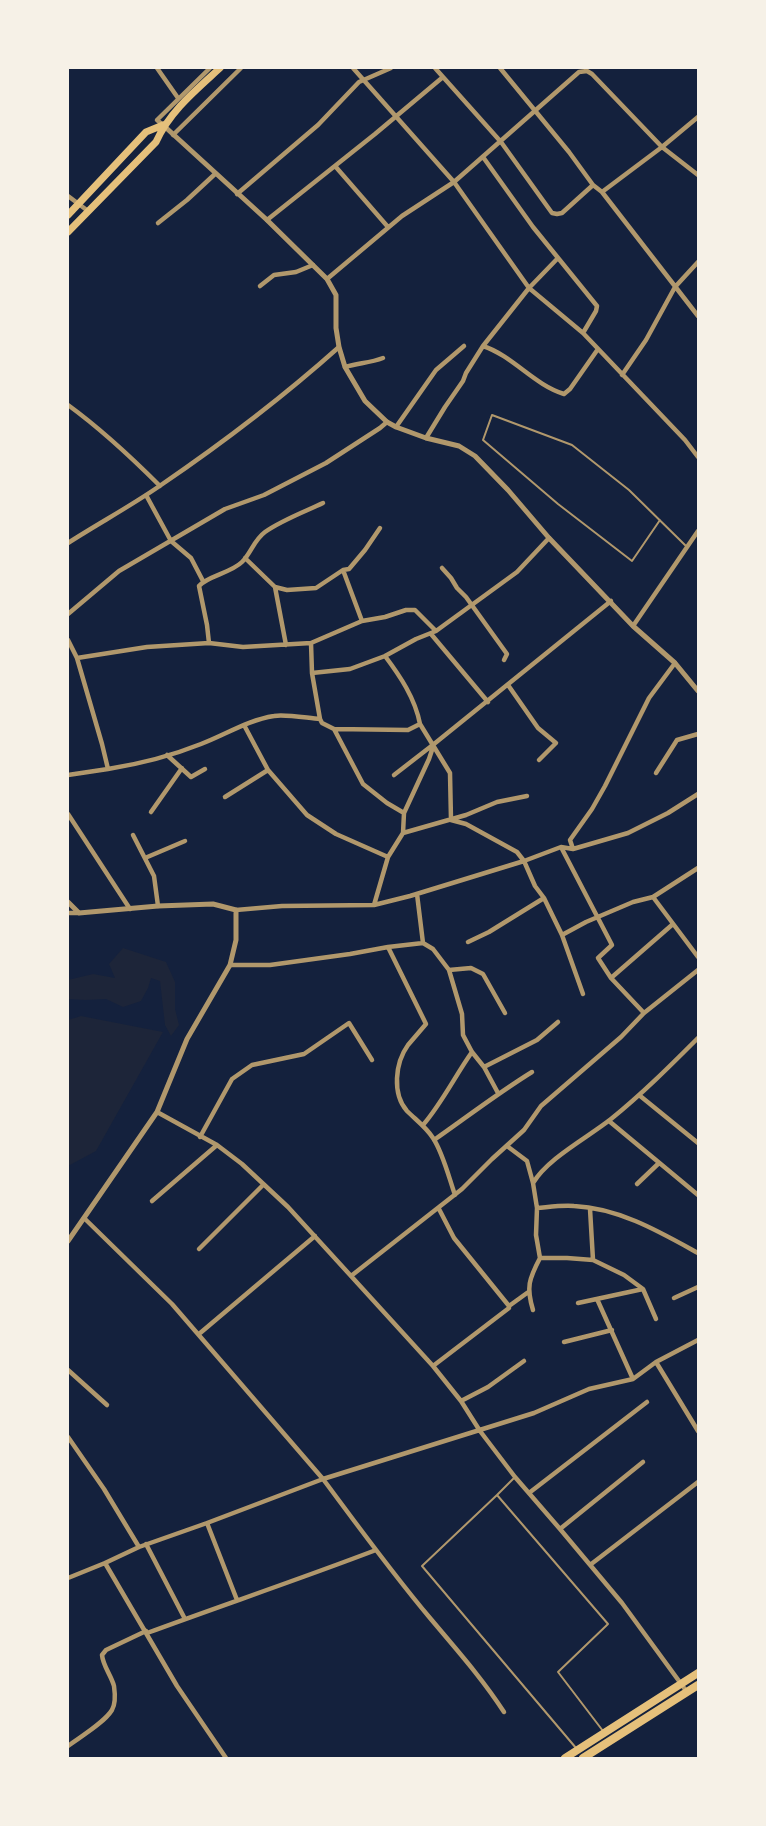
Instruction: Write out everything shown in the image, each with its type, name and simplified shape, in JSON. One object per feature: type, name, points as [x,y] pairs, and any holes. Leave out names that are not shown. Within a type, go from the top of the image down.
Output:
[{"type":"highway","points":[[565,1758],[699,1673]]},
{"type":"highway","points":[[583,1758],[595,1755],[698,1686]]},
{"type":"main road","points":[[68,232],[156,142],[163,126],[176,110],[220,68]]},
{"type":"main road","points":[[68,215],[146,132],[163,126]]},
{"type":"street","points":[[156,68],[178,98]]},
{"type":"street","points":[[210,68],[158,120],[267,220],[327,279],[336,296],[336,328],[345,367],[364,400],[396,428],[459,446],[475,456],[549,538],[633,626],[675,663],[698,690]]},
{"type":"street","points":[[173,135],[241,68]]},
{"type":"street","points":[[353,68],[454,182],[529,288],[583,333],[699,457]]},
{"type":"street","points":[[237,194],[318,125],[363,79],[391,68]]},
{"type":"street","points":[[435,68],[501,142],[552,213],[562,213],[592,185]]},
{"type":"street","points":[[500,68],[592,185],[602,192],[699,316]]},
{"type":"street","points":[[327,279],[402,216],[454,182],[579,72],[586,71],[611,93],[662,147],[699,175]]},
{"type":"street","points":[[267,220],[443,77]]},
{"type":"street","points":[[602,192],[699,117]]},
{"type":"street","points":[[483,157],[558,258],[597,306],[583,333]]},
{"type":"street","points":[[335,166],[388,227]]},
{"type":"street","points":[[158,223],[215,174]]},
{"type":"street","points":[[68,196],[88,212]]},
{"type":"street","points":[[426,438],[483,346],[529,288],[558,258]]},
{"type":"street","points":[[622,375],[646,340],[675,287],[699,262]]},
{"type":"street","points":[[260,286],[274,275],[296,272],[314,265]]},
{"type":"street","points":[[396,428],[436,370],[464,346]]},
{"type":"street","points":[[483,346],[497,352],[551,388],[564,394],[598,349]]},
{"type":"street","points":[[68,543],[160,486],[255,418],[339,347]]},
{"type":"street","points":[[345,367],[383,358]]},
{"type":"street","points":[[68,405],[135,461],[160,486]]},
{"type":"street","points":[[68,614],[119,571],[225,509],[264,495],[326,464],[387,422]]},
{"type":"street","points":[[146,495],[171,541],[191,558],[202,581]]},
{"type":"street","points":[[209,644],[199,586],[202,581],[222,575],[243,561],[255,542],[265,532],[323,503]]},
{"type":"street","points":[[245,558],[275,587],[287,590],[316,588],[343,570],[349,569],[380,528]]},
{"type":"street","points":[[633,626],[699,531]]},
{"type":"street","points":[[694,537],[699,544]]},
{"type":"street","points":[[312,673],[350,669],[385,656],[416,639],[434,633],[517,572],[549,538]]},
{"type":"street","points":[[442,568],[473,605],[507,654],[504,660]]},
{"type":"street","points":[[343,570],[362,621]]},
{"type":"street","points":[[275,587],[286,645]]},
{"type":"street","points":[[394,775],[488,702],[611,601]]},
{"type":"street","points":[[77,658],[147,647],[209,644],[243,647],[311,643],[362,621],[406,610],[415,610],[488,702]]},
{"type":"street","points":[[68,640],[77,658],[108,769]]},
{"type":"street","points":[[311,643],[312,673],[322,723],[334,729],[408,730],[420,724]]},
{"type":"street","points":[[385,656],[404,684],[418,713],[420,724],[450,772],[451,820]]},
{"type":"street","points":[[573,849],[570,840],[605,786],[649,698],[675,663]]},
{"type":"street","points":[[508,685],[538,728],[556,743],[539,760]]},
{"type":"street","points":[[68,775],[139,764],[202,744],[244,725],[276,715],[320,719]]},
{"type":"street","points":[[244,725],[268,770],[307,815],[336,834],[388,857]]},
{"type":"street","points":[[334,729],[363,784],[404,813]]},
{"type":"street","points":[[656,772],[677,740],[699,734]]},
{"type":"street","points":[[374,905],[388,857],[404,833],[404,813],[434,744]]},
{"type":"street","points":[[167,755],[191,777],[205,769]]},
{"type":"street","points":[[151,813],[182,768]]},
{"type":"street","points":[[225,797],[268,770]]},
{"type":"street","points":[[68,913],[213,904],[236,910],[282,906],[374,905],[417,894],[561,848],[573,849],[628,833],[699,794]]},
{"type":"street","points":[[404,833],[451,820],[497,802],[527,796]]},
{"type":"street","points":[[68,814],[130,909]]},
{"type":"street","points":[[451,820],[466,824],[517,852],[524,861],[562,935],[583,994]]},
{"type":"street","points":[[133,835],[154,876],[158,906]]},
{"type":"street","points":[[145,858],[185,841]]},
{"type":"street","points":[[561,848],[612,945],[598,958],[611,978],[644,1013]]},
{"type":"street","points":[[562,935],[633,902],[653,897],[699,868]]},
{"type":"street","points":[[417,894],[423,943]]},
{"type":"street","points":[[653,897],[699,957]]},
{"type":"street","points":[[468,942],[489,932],[544,898]]},
{"type":"street","points":[[68,902],[79,913]]},
{"type":"street","points":[[68,1241],[157,1112],[187,1039],[230,965],[236,940],[236,910]]},
{"type":"street","points":[[611,978],[673,924]]},
{"type":"street","points":[[230,965],[280,964],[423,943],[433,949],[449,970],[462,1014],[463,1035],[498,1093]]},
{"type":"street","points":[[388,947],[426,1024],[403,1054],[397,1091],[407,1110],[423,1125],[434,1140],[455,1195]]},
{"type":"street","points":[[449,970],[471,968],[483,974],[505,1013]]},
{"type":"street","points":[[351,1276],[455,1195],[524,1130],[541,1106],[621,1037],[644,1013],[699,970]]},
{"type":"street","points":[[484,1067],[537,1040],[558,1022]]},
{"type":"street","points":[[200,1137],[232,1079],[252,1065],[304,1054],[349,1023],[372,1060]]},
{"type":"street","points":[[533,1184],[538,1174],[609,1121],[651,1086],[699,1038]]},
{"type":"street","points":[[423,1125],[436,1110],[472,1052]]},
{"type":"street","points":[[434,1140],[498,1093],[532,1072]]},
{"type":"street","points":[[639,1095],[699,1143]]},
{"type":"street","points":[[157,1112],[217,1145],[242,1164],[315,1236],[433,1366],[515,1477],[590,1565],[687,1692]]},
{"type":"street","points":[[609,1121],[699,1195]]},
{"type":"street","points":[[152,1201],[217,1145]]},
{"type":"street","points":[[507,1146],[527,1161],[537,1208],[536,1235],[540,1258],[531,1276],[527,1293],[533,1310]]},
{"type":"street","points":[[637,1184],[659,1163]]},
{"type":"street","points":[[199,1249],[263,1185]]},
{"type":"street","points":[[537,1208],[575,1206],[617,1213],[699,1253]]},
{"type":"street","points":[[439,1209],[454,1238],[509,1306]]},
{"type":"street","points":[[590,1209],[593,1260]]},
{"type":"street","points":[[84,1218],[172,1304],[323,1479],[376,1550],[468,1662],[504,1712]]},
{"type":"street","points":[[199,1334],[315,1236]]},
{"type":"street","points":[[540,1258],[593,1260],[624,1275],[643,1289],[656,1318]]},
{"type":"street","points":[[674,1298],[699,1287]]},
{"type":"street","points":[[578,1303],[643,1289]]},
{"type":"street","points":[[433,1366],[527,1293]]},
{"type":"street","points":[[597,1299],[633,1379]]},
{"type":"street","points":[[564,1342],[612,1330]]},
{"type":"street","points":[[68,1578],[146,1544],[323,1479],[534,1413],[589,1389],[633,1379],[656,1362],[699,1340]]},
{"type":"street","points":[[461,1401],[488,1387],[524,1361]]},
{"type":"street","points":[[656,1362],[699,1431]]},
{"type":"street","points":[[68,1370],[107,1405]]},
{"type":"street","points":[[529,1493],[647,1401]]},
{"type":"street","points":[[68,1437],[104,1489],[139,1547]]},
{"type":"street","points":[[560,1529],[643,1462]]},
{"type":"street","points":[[590,1565],[699,1482]]},
{"type":"street","points":[[207,1523],[237,1600]]},
{"type":"street","points":[[146,1544],[185,1619]]},
{"type":"street","points":[[68,1745],[104,1719],[112,1709],[115,1699],[114,1686],[102,1654],[106,1650],[146,1632],[286,1584],[376,1550]]},
{"type":"street","points":[[105,1563],[177,1686],[226,1758]]},
{"type":"lane","points":[[660,520],[632,561],[558,504],[483,440],[492,415],[572,445],[629,490],[660,520],[687,547]]},
{"type":"lane","points":[[515,1477],[422,1566],[578,1750]]},
{"type":"lane","points":[[497,1495],[608,1624],[558,1672],[604,1733]]},
{"type":"shaded area","points":[[123,948],[166,962],[175,982],[175,1009],[179,1025],[171,1036],[165,1025],[160,981],[151,978],[141,1001],[123,1007],[106,999],[68,999],[68,980],[93,974],[115,978],[109,964]]},
{"type":"shaded area","points":[[81,1016],[163,1032],[96,1151],[68,1166],[68,1020]]}]
